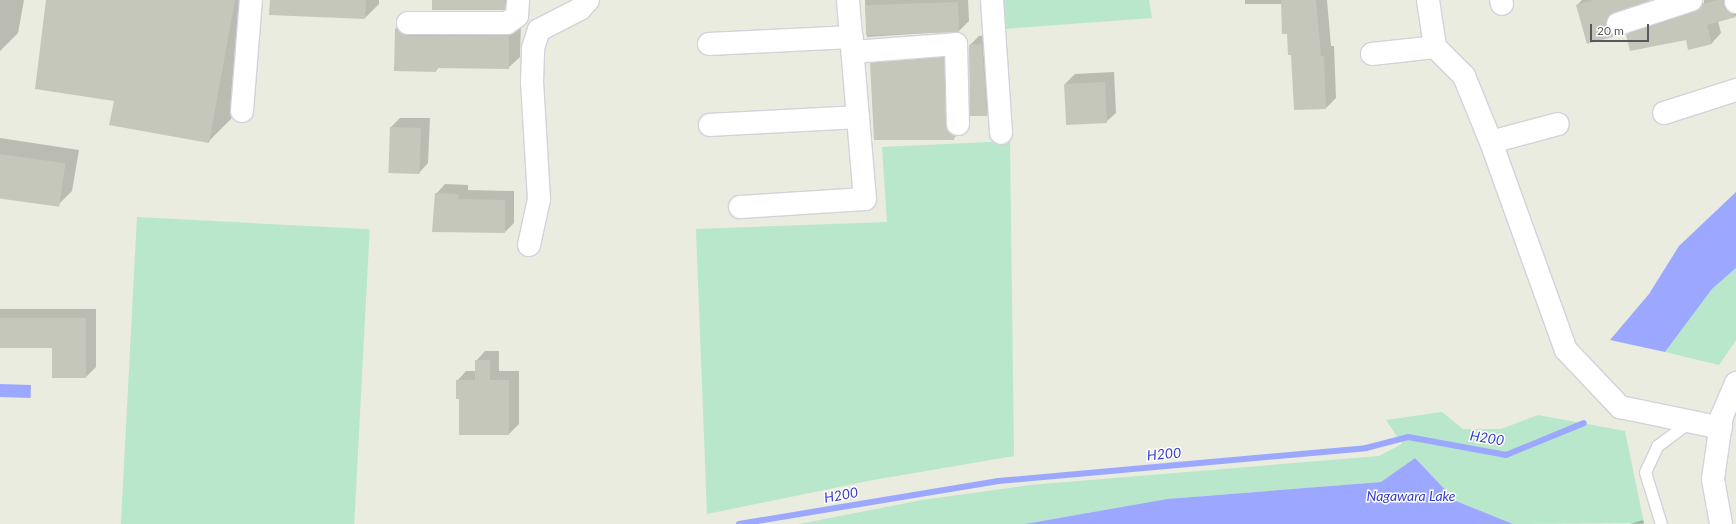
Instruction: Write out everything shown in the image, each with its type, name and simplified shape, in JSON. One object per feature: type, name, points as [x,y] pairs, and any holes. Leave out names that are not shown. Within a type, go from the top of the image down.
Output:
[{"type":"street","points":[[242,111],[251,0]]},
{"type":"street","points":[[408,23],[507,23],[518,16],[518,0]]},
{"type":"street","points":[[529,245],[539,199],[532,82],[533,48],[539,30],[580,9],[588,0]]},
{"type":"street","points":[[740,207],[865,199],[848,0]]},
{"type":"street","points":[[992,0],[1001,133]]},
{"type":"street","points":[[1428,0],[1435,48],[1464,76],[1491,142],[1566,350],[1620,407],[1721,428]]},
{"type":"street","points":[[1618,24],[1691,0]]},
{"type":"street","points":[[709,44],[956,44],[958,124]]},
{"type":"street","points":[[1372,54],[1435,48]]},
{"type":"street","points":[[1664,113],[1736,90]]},
{"type":"street","points":[[710,125],[858,116]]},
{"type":"street","points":[[1491,142],[1558,124]]},
{"type":"street","points":[[1721,524],[1713,479],[1722,416],[1736,384]]},
{"type":"lane","points":[[1661,524],[1645,472],[1657,446],[1688,423]]},
{"type":"green space","points":[[1001,0],[1149,0],[1152,18],[1004,29]]},
{"type":"green space","points":[[1010,141],[1014,456],[873,480],[707,514],[696,229],[887,222],[882,147]]},
{"type":"green space","points":[[137,217],[370,229],[354,524],[121,524]]},
{"type":"green space","points":[[1736,268],[1736,340],[1719,365],[1665,352],[1712,289]]},
{"type":"green space","points":[[1442,412],[1463,429],[1501,429],[1538,415],[1625,431],[1644,523],[1513,524],[1456,501],[1415,458],[1381,482],[1167,499],[1025,524],[799,524],[922,500],[1030,485],[1379,456],[1402,444],[1386,420]]},
{"type":"water","points":[[1736,192],[1736,268],[1712,289],[1665,352],[1610,340],[1649,294],[1679,246]]},
{"type":"water","points":[[0,384],[31,385],[31,398],[0,397]]},
{"type":"water","name":"Nagawara Lake","points":[[1415,458],[1456,501],[1513,524],[1025,524],[1167,499],[1381,482]]},
{"type":"building","points":[[46,0],[235,0],[209,143],[109,125],[114,101],[35,89]]},
{"type":"building","points":[[270,0],[366,0],[365,19],[269,15]]},
{"type":"building","points":[[432,0],[505,0],[505,10],[432,10]]},
{"type":"building","points":[[1281,0],[1316,0],[1321,56],[1324,56],[1326,109],[1294,110],[1291,55],[1288,55],[1287,34],[1282,34]]},
{"type":"building","points":[[1593,0],[1649,1],[1609,15],[1606,28],[1616,36],[1587,44],[1576,5]]},
{"type":"building","points":[[1724,0],[1725,9],[1736,17],[1707,25],[1712,44],[1688,50],[1686,40],[1630,51],[1626,35],[1695,12],[1702,4]]},
{"type":"building","points":[[958,2],[959,32],[866,35],[865,5]]},
{"type":"building","points":[[395,28],[408,36],[509,35],[509,69],[436,68],[436,72],[394,71]]},
{"type":"building","points":[[982,44],[987,116],[970,116],[969,45]]},
{"type":"building","points":[[944,57],[946,124],[948,131],[954,135],[954,140],[874,140],[870,63]]},
{"type":"building","points":[[1105,82],[1107,123],[1066,125],[1064,84]]},
{"type":"building","points":[[390,127],[421,128],[419,174],[388,173]]},
{"type":"building","points":[[0,154],[65,163],[59,207],[0,198]]},
{"type":"building","points":[[435,193],[459,194],[458,199],[505,200],[505,233],[432,232]]},
{"type":"building","points":[[0,318],[86,318],[86,378],[52,378],[52,348],[0,348]]},
{"type":"building","points":[[475,360],[490,360],[490,380],[509,380],[509,435],[459,435],[459,399],[456,399],[456,380],[475,380]]},
{"type":"waterway","name":"H200","points":[[739,524],[998,481],[1366,448],[1408,437],[1506,455],[1584,423]]}]
